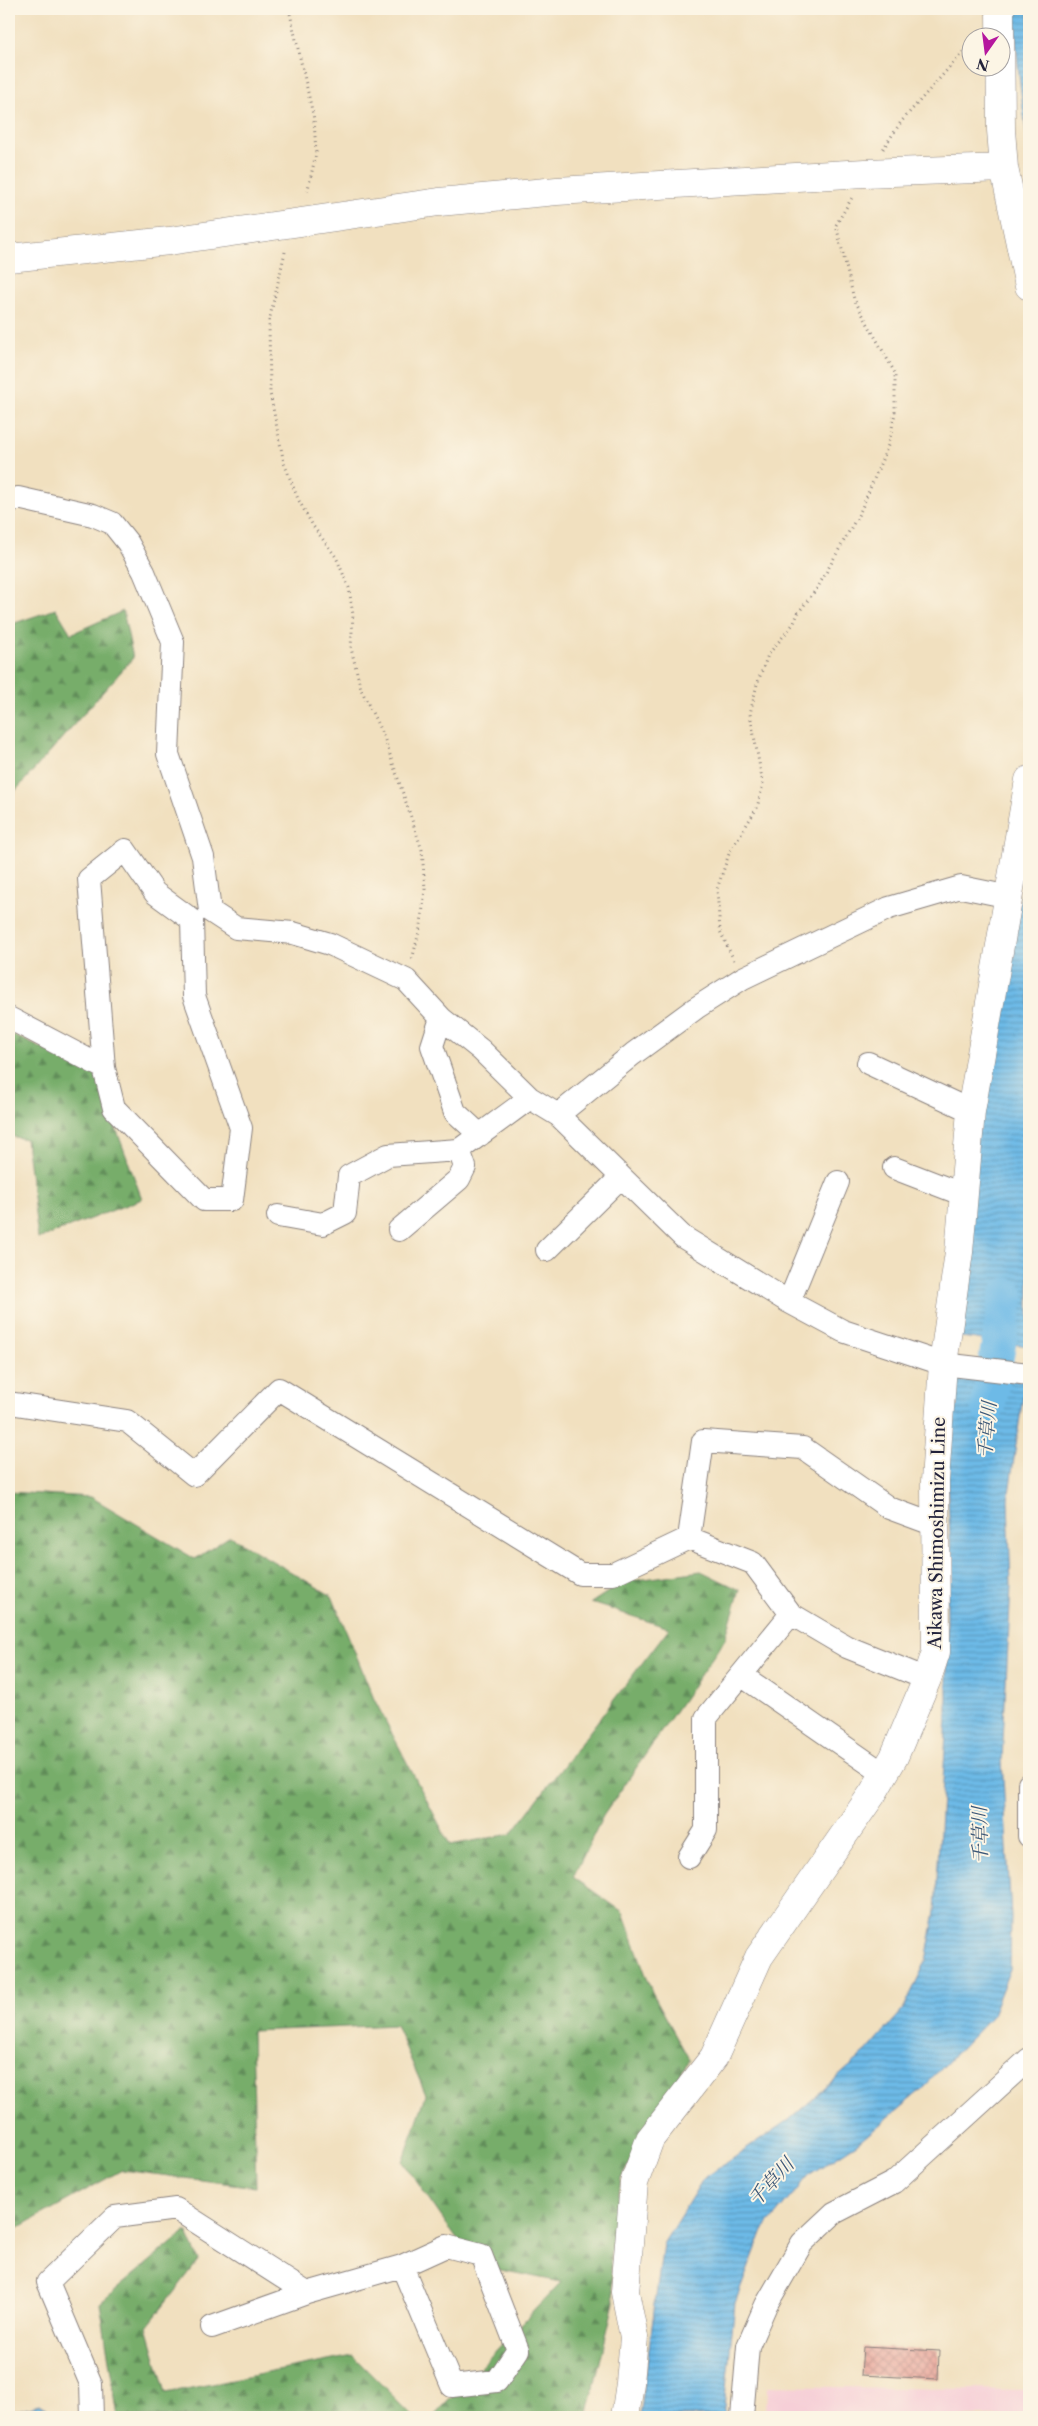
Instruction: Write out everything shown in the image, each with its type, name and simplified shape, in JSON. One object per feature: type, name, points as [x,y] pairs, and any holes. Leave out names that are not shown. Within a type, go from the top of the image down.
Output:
[{"type":"main road","points":[[1000,9],[1001,130],[1004,168],[1029,286]]},
{"type":"main road","points":[[9,258],[169,241],[449,201],[557,190],[866,173],[1004,168]]},
{"type":"main road","name":"Aikawa Shimoshimizu Line","points":[[625,2417],[634,2337],[626,2292],[634,2183],[650,2139],[714,2057],[759,1957],[873,1793],[894,1757],[927,1679],[936,1652],[935,1481],[949,1365],[971,1112],[1010,898],[1029,780]]},
{"type":"street","points":[[11,497],[93,515],[112,523],[128,543],[144,572],[173,642],[168,754],[203,857],[201,915],[194,996],[241,1128],[232,1200],[204,1200],[114,1108],[104,1068],[89,879],[125,850],[155,893],[201,915],[236,928],[293,933],[330,944],[406,980],[441,1018],[481,1050],[530,1098],[558,1115],[683,1237],[789,1302],[843,1331],[949,1365],[1029,1374]]},
{"type":"street","points":[[558,1115],[633,1054],[696,1008],[743,978],[890,908],[961,887],[1010,898]]},
{"type":"street","points":[[9,1018],[104,1068]]},
{"type":"street","points":[[441,1018],[432,1046],[455,1112],[480,1135]]},
{"type":"street","points":[[868,1063],[971,1112]]},
{"type":"street","points":[[278,1216],[324,1224],[345,1213],[349,1176],[388,1155],[459,1150],[530,1098]]},
{"type":"street","points":[[399,1230],[459,1179],[465,1167],[459,1150]]},
{"type":"street","points":[[894,1168],[964,1195]]},
{"type":"street","points":[[547,1250],[621,1177]]},
{"type":"street","points":[[789,1302],[838,1182]]},
{"type":"street","points":[[9,1403],[127,1422],[194,1475],[279,1390],[580,1574],[613,1574],[689,1538],[753,1563],[791,1614],[847,1647],[927,1679]]},
{"type":"street","points":[[689,1538],[703,1441],[803,1448],[889,1508],[935,1525]]},
{"type":"street","points":[[689,1857],[706,1830],[706,1718],[791,1614]]},
{"type":"street","points":[[741,1675],[884,1774]]},
{"type":"street","points":[[1029,1784],[1029,1836]]},
{"type":"street","points":[[742,2417],[748,2346],[766,2305],[802,2243],[834,2212],[894,2182],[1029,2059]]},
{"type":"street","points":[[92,2417],[91,2384],[48,2282],[115,2217],[176,2209],[307,2293]]},
{"type":"street","points":[[212,2327],[307,2293],[402,2266],[446,2246],[481,2255],[518,2350],[497,2381],[452,2386],[402,2266]]},
{"type":"path","points":[[289,9],[314,119],[316,154],[307,193]]},
{"type":"path","points":[[743,978],[720,931],[717,889],[730,851],[758,808],[763,784],[750,714],[757,684],[768,655],[794,623],[798,613],[818,587],[861,510],[889,444],[895,414],[895,373],[854,299],[836,225],[866,173],[901,122],[960,55]]},
{"type":"path","points":[[285,252],[270,321],[270,392],[284,463],[298,499],[313,526],[336,557],[349,588],[353,615],[351,648],[360,689],[385,740],[422,850],[425,888],[421,924],[406,980]]},
{"type":"shaded area","points":[[767,2386],[1029,2390],[1029,2417],[766,2417]]},
{"type":"green space","points":[[56,609],[71,634],[123,611],[133,658],[9,798],[9,625]]},
{"type":"green space","points":[[9,1033],[96,1074],[142,1199],[38,1239],[26,1139],[9,1136]]},
{"type":"green space","points":[[9,1492],[91,1497],[195,1559],[230,1536],[332,1596],[374,1699],[450,1845],[511,1834],[669,1628],[591,1603],[623,1582],[701,1571],[740,1590],[725,1639],[603,1816],[573,1877],[623,1912],[652,1992],[689,2059],[621,2179],[610,2257],[614,2302],[587,2417],[433,2417],[561,2282],[475,2265],[403,2162],[426,2095],[396,2025],[252,2031],[256,2187],[122,2170],[9,2233]]},
{"type":"green space","points":[[186,2231],[199,2260],[147,2327],[166,2393],[353,2356],[414,2417],[118,2417],[100,2303]]},
{"type":"water","points":[[1013,9],[1029,9],[1029,156],[1019,76]]},
{"type":"water","points":[[1029,851],[1029,1346],[954,1336],[977,1134]]},
{"type":"water","points":[[964,1373],[1025,1382],[1008,1500],[1011,1586],[1002,1760],[1011,1916],[1010,1969],[991,2017],[921,2090],[858,2143],[810,2174],[763,2230],[735,2303],[723,2417],[640,2417],[663,2244],[703,2179],[789,2120],[867,2051],[903,2010],[926,1961],[935,1911],[947,1717],[947,1600],[951,1553],[945,1443],[951,1384]]},
{"type":"water","points":[[39,2404],[52,2412],[50,2417],[9,2417],[9,2413]]},
{"type":"building","points":[[863,2347],[939,2351],[938,2379],[861,2375]]},
{"type":"waterway","name":"千草川","points":[[988,1406],[1007,1295]]}]
